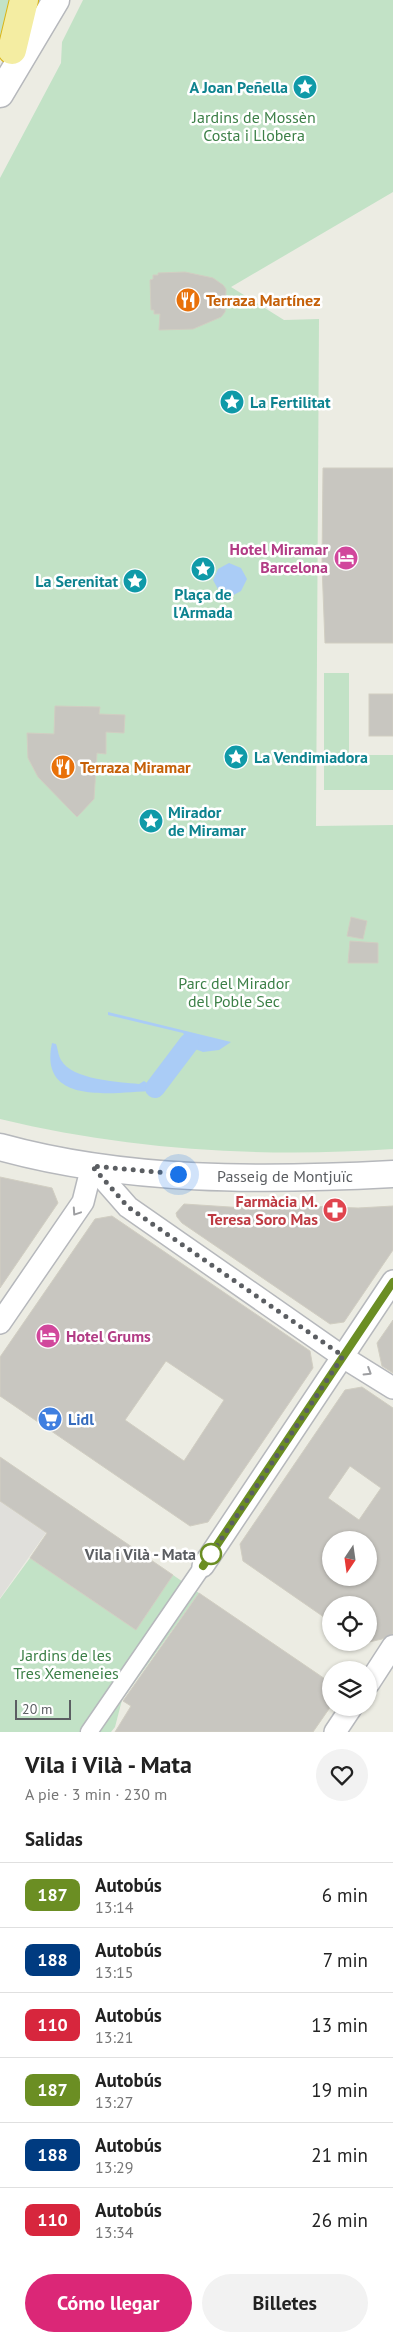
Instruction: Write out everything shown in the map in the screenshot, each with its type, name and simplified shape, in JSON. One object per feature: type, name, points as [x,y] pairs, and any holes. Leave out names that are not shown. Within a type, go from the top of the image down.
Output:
[{"type":"highway","points":[[12,50],[24,0]]},
{"type":"street","points":[[0,94],[56,0]]},
{"type":"street","name":"Passeig de Montjuïc","points":[[0,1147],[92,1166],[214,1178],[317,1178],[393,1174]]},
{"type":"street","points":[[0,1323],[83,1202],[92,1166]]},
{"type":"street","points":[[92,1166],[128,1207],[343,1356],[393,1388]]},
{"type":"street","points":[[89,1732],[203,1566],[393,1282]]},
{"type":"street","points":[[377,1671],[393,1646]]},
{"type":"street","points":[[335,1732],[346,1716]]},
{"type":"shaded area","points":[[0,1457],[67,1503],[0,1598]]},
{"type":"green space","points":[[0,0],[15,0],[0,57]]},
{"type":"green space","points":[[83,0],[393,0],[393,192],[231,287],[284,320],[319,319],[316,826],[393,825],[393,1149],[344,1152],[245,1152],[195,1149],[97,1138],[0,1119],[0,178],[61,63],[62,42]],"holes":[[[222,569],[230,597],[221,591],[218,584],[216,573]]]},
{"type":"green space","points":[[324,673],[349,673],[349,755],[393,755],[393,790],[324,790]]},
{"type":"green space","name":"Jardins de les Tres Xemeneies","points":[[30,1558],[136,1630],[173,1575],[199,1593],[122,1700],[115,1727],[111,1732],[0,1732],[0,1599]]},
{"type":"water","points":[[229,563],[241,568],[247,579],[241,591],[230,597],[219,591],[213,580],[218,569]]},
{"type":"water","points":[[108,1012],[231,1042],[219,1050],[203,1052],[195,1049],[183,1033],[108,1015]]},
{"type":"water","points":[[52,1043],[56,1044],[61,1060],[75,1072],[108,1081],[139,1084],[144,1081],[156,1089],[153,1091],[101,1093],[68,1087],[57,1078],[51,1063]]},
{"type":"building","name":"Terraza Martínez","points":[[185,272],[213,278],[223,285],[226,289],[225,312],[221,317],[193,329],[159,330],[160,314],[154,314],[154,310],[151,310],[150,280],[153,279],[153,275],[158,275],[158,273]]},
{"type":"building","name":"Hotel Miramar Barcelona","points":[[323,468],[393,468],[393,643],[325,643],[322,565]]},
{"type":"building","points":[[369,694],[393,694],[393,736],[369,736]]},
{"type":"building","points":[[55,706],[100,707],[99,714],[125,715],[124,733],[106,732],[106,754],[97,753],[94,799],[77,817],[38,777],[28,758],[27,733],[54,734]]},
{"type":"building","points":[[351,917],[367,921],[363,939],[347,936]]},
{"type":"building","points":[[350,941],[378,943],[378,963],[348,963]]},
{"type":"building","points":[[0,1177],[52,1188],[58,1203],[0,1288]]},
{"type":"building","points":[[184,1204],[245,1208],[306,1206],[358,1208],[393,1206],[393,1250],[344,1322],[330,1324],[182,1223],[176,1213]]},
{"type":"building","points":[[112,1216],[310,1351],[313,1368],[208,1522],[190,1526],[0,1396],[0,1357],[95,1219]],"holes":[[[166,1361],[224,1400],[184,1461],[125,1420]]]},
{"type":"building","points":[[393,1320],[393,1373],[382,1366],[377,1343]]},
{"type":"building","points":[[362,1387],[393,1408],[393,1634],[377,1640],[377,1596],[322,1596],[322,1616],[243,1561],[240,1544],[345,1390]],"holes":[[[350,1466],[381,1488],[359,1520],[328,1498]]]},
{"type":"building","points":[[0,1457],[173,1575],[136,1630],[30,1558],[47,1533],[0,1501]]},
{"type":"building","points":[[199,1593],[322,1677],[322,1716],[324,1716],[313,1732],[115,1732],[131,1706],[123,1701]]},
{"type":"waterway","points":[[155,1088],[189,1043]]},
{"type":"bus line","name":"187","points":[[203,1566],[393,1282]]},
{"type":"place","name":"A Joan Peñella","points":[[305,87]]},
{"type":"place","name":"Terraza Martínez","points":[[188,300]]},
{"type":"place","name":"La Fertilitat","points":[[232,402]]},
{"type":"place","name":"Hotel Miramar Barcelona","points":[[346,558]]},
{"type":"place","name":"Plaça de l'Armada","points":[[203,569]]},
{"type":"place","name":"La Serenitat","points":[[135,581]]},
{"type":"place","name":"La Vendimiadora","points":[[236,757]]},
{"type":"place","name":"Terraza Miramar","points":[[63,767]]},
{"type":"place","name":"Mirador de Miramar","points":[[151,821]]},
{"type":"place","name":"Farmàcia M. Teresa Soro Mas","points":[[335,1210]]},
{"type":"place","name":"Hotel Grums","points":[[48,1336]]},
{"type":"place","name":"Lidl","points":[[50,1419]]},
{"type":"place","name":"Vila i Vilà - Mata","points":[[211,1554]]},
{"type":"route","points":[[178,1174],[92,1166],[128,1207],[343,1356],[210,1556],[211,1554]]},
{"type":"park label","name":"Jardins de Mossèn Costa i Llobera","points":[[254,126]]},
{"type":"park label","name":"Parc del Mirador del Poble Sec","points":[[234,992]]}]
